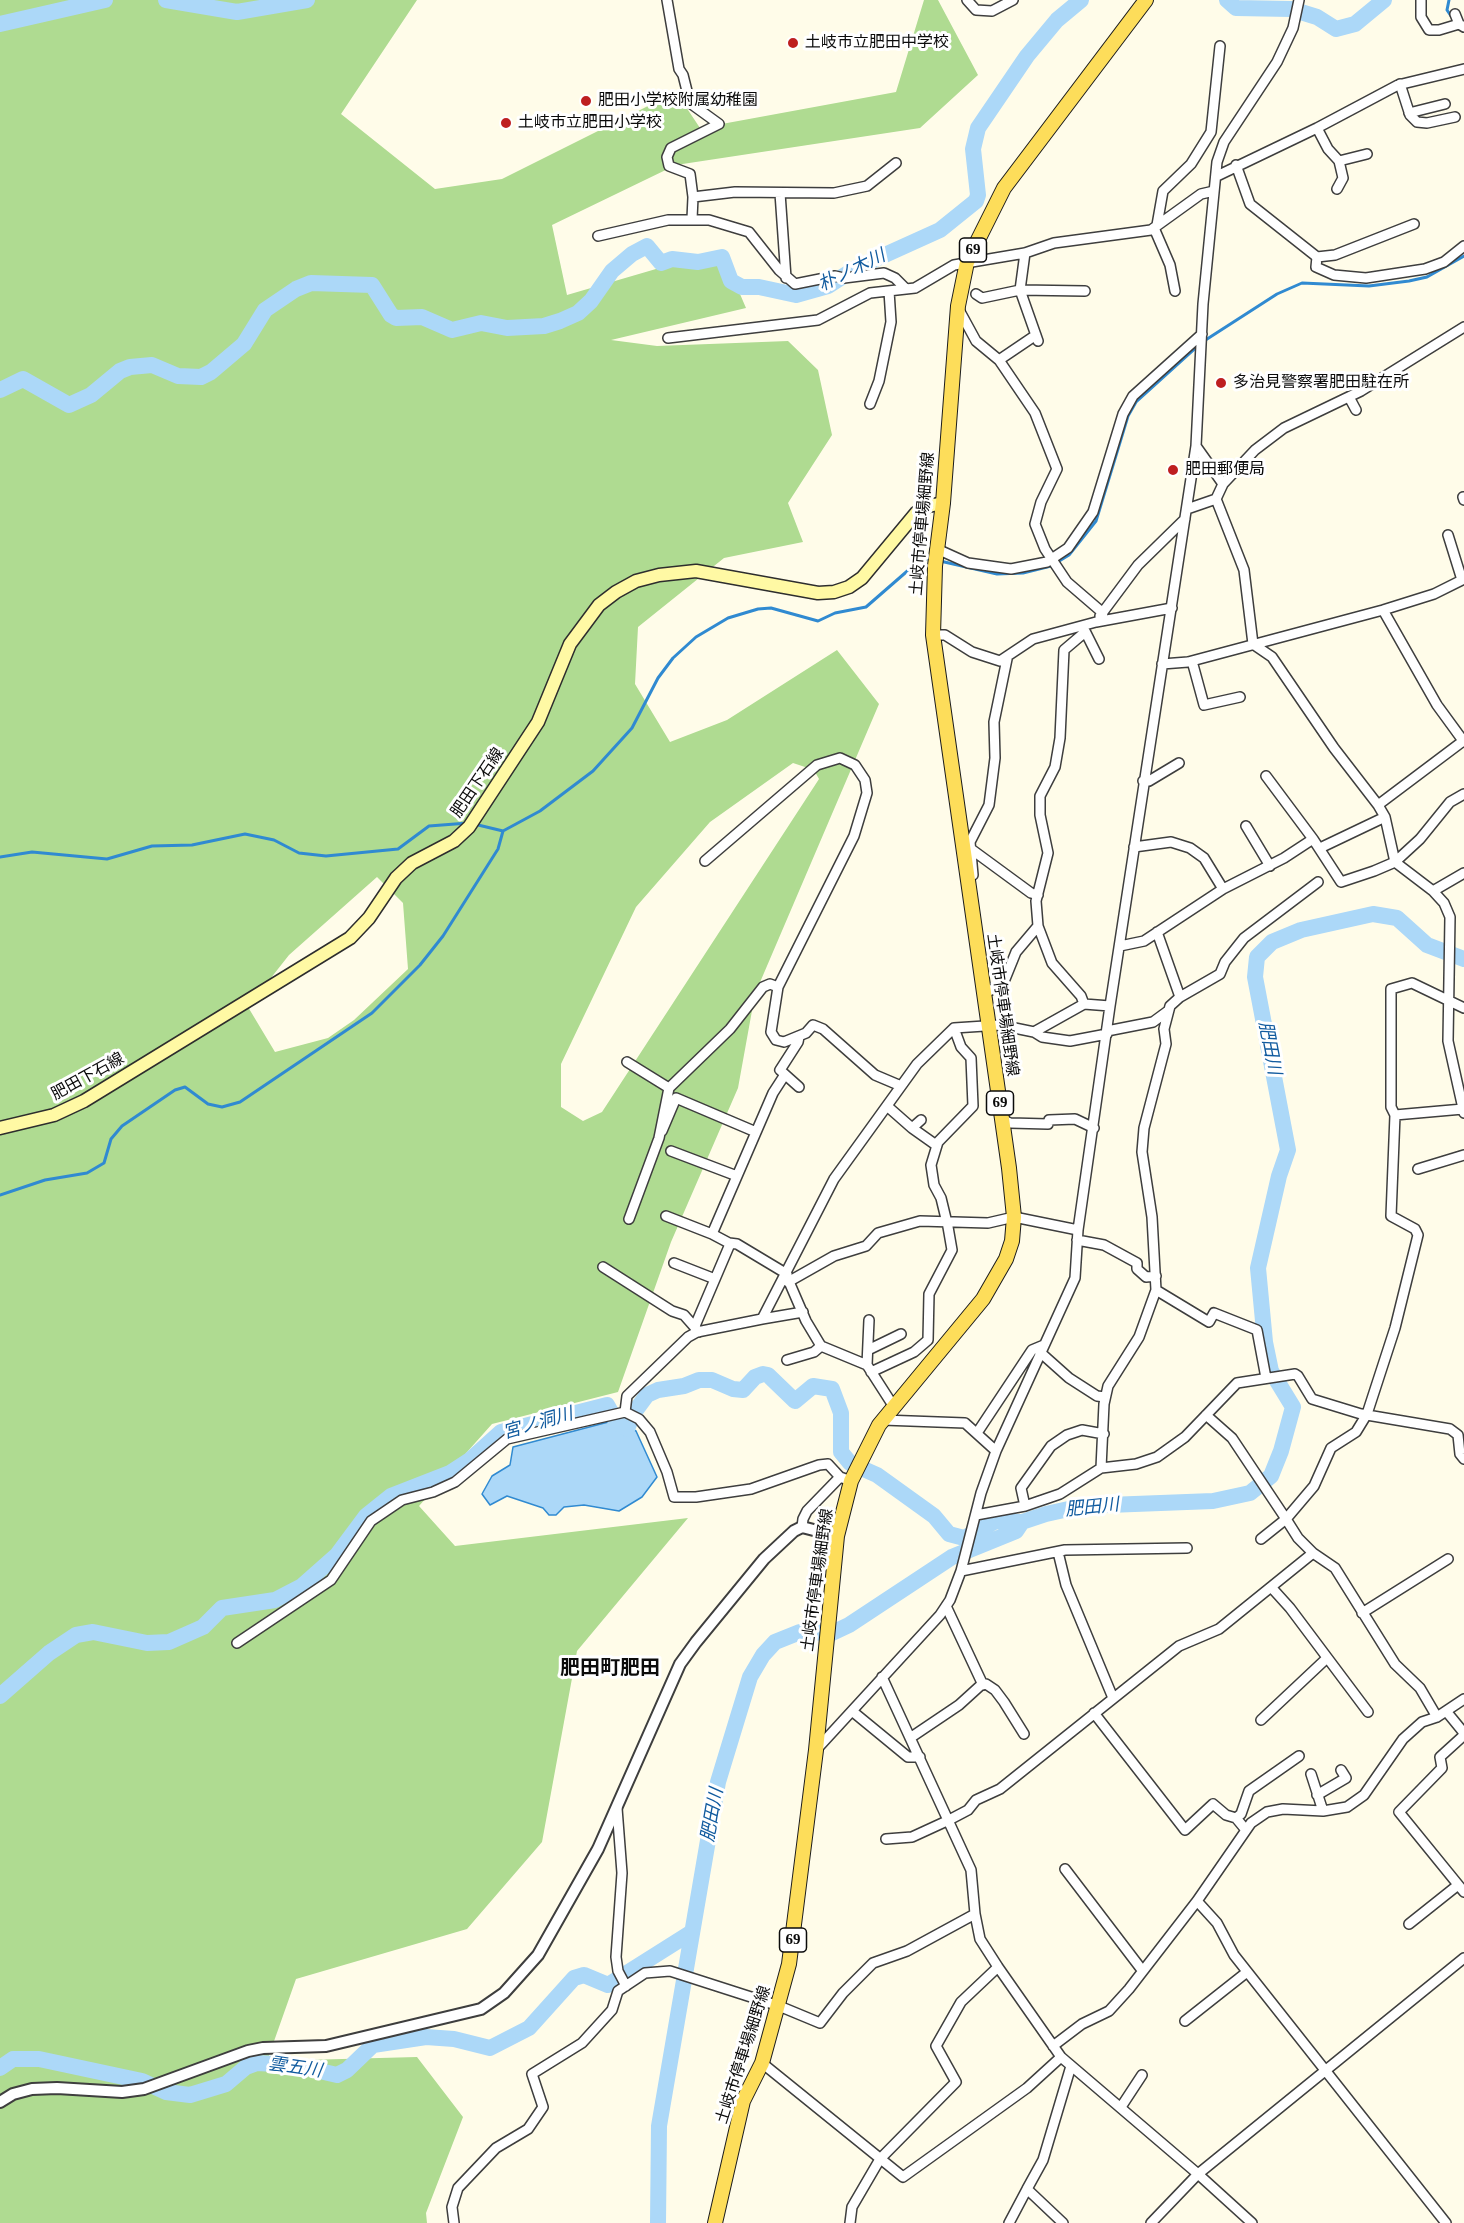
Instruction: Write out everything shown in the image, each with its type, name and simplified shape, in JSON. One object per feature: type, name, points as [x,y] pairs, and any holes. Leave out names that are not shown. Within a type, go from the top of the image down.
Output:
[{"type":"main road","name":"土岐市停車場細野線","points":[[715,2223],[743,2102],[762,2063],[779,2006],[791,1953],[816,1750],[825,1647],[845,1479],[883,1420],[983,1299],[996,1280],[1012,1241],[1014,1216],[990,1025],[968,890],[933,635],[936,556],[943,503],[958,308],[967,262],[1004,188],[1146,0]]},
{"type":"main road","name":"肥田下石線","points":[[0,1128],[54,1115],[84,1101],[350,938],[369,918],[396,878],[412,862],[454,841],[469,827],[538,722],[570,644],[599,605],[616,592],[636,581],[660,575],[696,571],[819,593],[834,592],[849,587],[862,578],[915,513],[924,507],[943,503]]},
{"type":"street","points":[[667,0],[679,69],[683,75],[690,103],[720,123],[671,148],[667,157],[669,166],[690,174],[693,197],[692,219]]},
{"type":"street","points":[[967,0],[976,10],[992,12],[1013,0]]},
{"type":"street","points":[[816,1750],[946,1606],[961,1571],[971,1528],[996,1451],[1075,1278],[1078,1230],[1110,1006],[1196,446],[1202,335],[1217,162],[1224,142],[1277,62],[1293,28],[1299,0]]},
{"type":"street","points":[[1420,0],[1422,23],[1429,30],[1439,30],[1459,22]]},
{"type":"street","points":[[1175,291],[1170,265],[1156,226],[1163,191],[1191,164],[1211,132],[1220,46]]},
{"type":"street","points":[[1217,176],[1317,128],[1400,84],[1464,69]]},
{"type":"street","points":[[1400,84],[1409,113],[1420,124],[1455,117]]},
{"type":"street","points":[[1409,113],[1445,104]]},
{"type":"street","points":[[1317,128],[1328,149],[1339,161],[1343,178],[1337,189]]},
{"type":"street","points":[[1339,161],[1367,154]]},
{"type":"street","points":[[693,197],[735,192],[834,193],[867,186],[896,163]]},
{"type":"street","points":[[1236,165],[1250,204],[1317,257],[1335,255],[1414,224]]},
{"type":"street","points":[[668,338],[818,320],[838,312],[863,296],[906,290],[923,285],[946,268],[967,262],[1025,253],[1054,243],[1140,233],[1156,226],[1201,194],[1214,191]]},
{"type":"street","points":[[780,193],[786,278]]},
{"type":"street","points":[[598,236],[668,220],[709,220],[749,232],[786,278],[795,284],[836,276],[844,278],[884,273],[895,279],[906,290]]},
{"type":"street","points":[[1317,257],[1314,264],[1316,267],[1334,275],[1366,278],[1393,276],[1444,262],[1464,246]]},
{"type":"street","points":[[999,360],[1037,338],[1020,290],[1025,253]]},
{"type":"street","points":[[976,294],[982,298],[1020,290],[1085,291]]},
{"type":"street","points":[[870,404],[879,381],[890,332],[889,291]]},
{"type":"street","points":[[958,308],[976,341],[999,360],[1035,413],[1057,469],[1034,520],[1045,549],[1067,582],[1102,613]]},
{"type":"street","points":[[1187,509],[1216,499],[1223,484],[1255,450],[1284,428],[1349,396],[1464,327]]},
{"type":"street","points":[[936,556],[998,568],[1054,564],[1089,521],[1101,492],[1123,414],[1132,396],[1202,335]]},
{"type":"street","points":[[1349,396],[1356,410]]},
{"type":"street","points":[[1196,446],[1223,484]]},
{"type":"street","points":[[1216,499],[1244,570],[1253,644],[1272,657],[1334,748],[1378,805],[1385,817],[1395,862],[1433,891],[1444,903],[1450,917],[1448,1041],[1463,1112],[1395,1115]]},
{"type":"street","points":[[1096,622],[1138,566],[1185,519]]},
{"type":"street","points":[[1162,664],[1192,661],[1434,594],[1463,580],[1448,535]]},
{"type":"street","points":[[1084,1004],[1081,996],[1052,963],[1038,926],[1038,894],[1048,853],[1040,815],[1040,796],[1056,760],[1064,650],[1084,629],[1096,622],[1172,608]]},
{"type":"street","points":[[1378,805],[1463,742],[1437,705],[1383,609]]},
{"type":"street","points":[[933,635],[945,635],[972,652],[994,660],[1007,659],[1033,639],[1084,629]]},
{"type":"street","points":[[1084,629],[1099,659]]},
{"type":"street","points":[[968,890],[974,884],[972,836],[989,804],[995,758],[994,722],[1007,659]]},
{"type":"street","points":[[1192,661],[1204,705],[1240,697]]},
{"type":"street","points":[[705,861],[817,765],[840,758],[855,765],[865,780],[867,793],[854,836],[778,987],[771,1032],[776,1040],[784,1042],[799,1036],[813,1025],[823,1029],[875,1075],[901,1086]]},
{"type":"street","points":[[1143,781],[1149,781],[1179,763]]},
{"type":"street","points":[[1266,776],[1320,848],[1341,882],[1395,862],[1420,839],[1450,802],[1464,794]]},
{"type":"street","points":[[1320,848],[1385,817]]},
{"type":"street","points":[[1246,826],[1270,866]]},
{"type":"street","points":[[1120,946],[1144,941],[1223,889],[1270,866],[1312,839]]},
{"type":"street","points":[[1134,847],[1171,842],[1190,848],[1204,858],[1223,889]]},
{"type":"street","points":[[971,849],[1031,893],[1038,894]]},
{"type":"street","points":[[1433,891],[1464,873]]},
{"type":"street","points":[[1101,1468],[1105,1397],[1108,1386],[1139,1337],[1156,1290],[1152,1217],[1142,1152],[1144,1128],[1166,1044],[1164,1029],[1170,1006],[1220,974],[1244,938],[1318,882]]},
{"type":"street","points":[[985,993],[1003,984],[1016,952],[1038,926]]},
{"type":"street","points":[[1157,932],[1180,998]]},
{"type":"street","points":[[1261,1539],[1286,1520],[1314,1486],[1331,1448],[1356,1432],[1367,1414],[1389,1349],[1418,1235],[1414,1229],[1391,1216],[1395,1115],[1391,1107],[1391,989],[1412,983],[1447,1002],[1464,1008]]},
{"type":"street","points":[[660,1133],[669,1088],[730,1029],[764,987],[770,984],[778,987]]},
{"type":"street","points":[[1034,1032],[1084,1004],[1110,1006]]},
{"type":"street","points":[[762,1319],[787,1277],[834,1179],[917,1064],[954,1028],[990,1025],[1070,1041],[1153,1022],[1169,1011]]},
{"type":"street","points":[[666,1216],[712,1234],[730,1244],[737,1244],[787,1277],[806,1322],[821,1346],[869,1368],[914,1352],[928,1340],[929,1294],[952,1250],[931,1165],[936,1146],[973,1106],[971,1058],[961,1047],[954,1028]]},
{"type":"street","points":[[799,1036],[798,1042],[780,1070],[784,1076],[799,1087]]},
{"type":"street","points":[[627,1062],[669,1088]]},
{"type":"street","points":[[712,1234],[756,1132],[784,1076]]},
{"type":"street","points":[[629,1219],[660,1133],[676,1098],[756,1132]]},
{"type":"street","points":[[887,1106],[936,1146]]},
{"type":"street","points":[[1002,1119],[1010,1123],[1048,1124],[1049,1120],[1075,1119],[1094,1128]]},
{"type":"street","points":[[912,1128],[921,1120]]},
{"type":"street","points":[[671,1150],[737,1176]]},
{"type":"street","points":[[1418,1168],[1464,1155]]},
{"type":"street","points":[[787,1277],[834,1256],[866,1246],[878,1233],[921,1221],[988,1223],[1014,1216],[1078,1230]]},
{"type":"street","points":[[1077,1240],[1104,1245],[1137,1263],[1137,1269],[1146,1277],[1156,1276]]},
{"type":"street","points":[[697,1329],[730,1244]]},
{"type":"street","points":[[674,1263],[715,1280]]},
{"type":"street","points":[[603,1267],[672,1311],[684,1315],[697,1329]]},
{"type":"street","points":[[1156,1290],[1209,1322],[1214,1313],[1257,1330],[1266,1378]]},
{"type":"street","points":[[625,1412],[627,1396],[633,1389],[680,1342],[697,1329],[803,1312]]},
{"type":"street","points":[[869,1320],[869,1368],[894,1407]]},
{"type":"street","points":[[868,1350],[901,1334]]},
{"type":"street","points":[[787,1360],[814,1352],[821,1346]]},
{"type":"street","points":[[1042,1349],[1069,1378],[1097,1396],[1105,1397]]},
{"type":"street","points":[[977,1433],[1032,1350],[1042,1349]]},
{"type":"street","points":[[976,1515],[1025,1506],[1060,1494],[1101,1468],[1137,1464],[1157,1457],[1177,1444],[1237,1383],[1294,1374],[1298,1376],[1312,1399],[1367,1414],[1450,1429],[1458,1436],[1460,1454],[1464,1459]]},
{"type":"street","points":[[237,1643],[331,1580],[371,1521],[402,1500],[450,1485],[507,1439],[625,1412],[639,1419],[650,1432],[667,1472],[674,1497],[696,1497],[751,1489],[819,1465],[828,1464],[845,1479],[807,1511],[802,1519],[802,1527]]},
{"type":"street","points":[[1206,1415],[1232,1438],[1298,1538],[1313,1553],[1335,1568],[1395,1664],[1420,1688],[1437,1717]]},
{"type":"street","points":[[883,1420],[964,1422],[996,1451]]},
{"type":"street","points":[[1025,1506],[1022,1488],[1051,1446],[1067,1435],[1082,1430],[1104,1434]]},
{"type":"street","points":[[0,2102],[32,2089],[57,2088],[122,2092],[144,2089],[263,2048],[326,2046],[481,2009],[504,1994],[538,1955],[598,1849],[680,1664],[764,1559],[784,1539],[802,1527],[837,1536]]},
{"type":"street","points":[[961,1571],[1058,1552],[1087,1549],[1187,1548]]},
{"type":"street","points":[[1058,1552],[1066,1585],[1113,1698]]},
{"type":"street","points":[[886,1839],[912,1837],[968,1810],[976,1800],[1009,1783],[1179,1646],[1219,1629],[1313,1553]]},
{"type":"street","points":[[1362,1613],[1448,1559]]},
{"type":"street","points":[[1271,1587],[1368,1712]]},
{"type":"street","points":[[946,1606],[983,1684],[995,1690],[1024,1734]]},
{"type":"street","points":[[1261,1720],[1327,1658]]},
{"type":"street","points":[[882,1677],[971,1870],[980,1940],[998,1967],[1061,2057],[1252,2223]]},
{"type":"street","points":[[910,1738],[959,1705],[983,1684]]},
{"type":"street","points":[[1053,2046],[1082,2024],[1109,2011],[1129,1989],[1197,1901],[1246,1830],[1267,1812],[1283,1809],[1336,1810],[1356,1802],[1375,1781],[1403,1739],[1422,1722],[1437,1717],[1464,1700]]},
{"type":"street","points":[[852,1711],[908,1757],[920,1757]]},
{"type":"street","points":[[1409,1924],[1461,1889],[1399,1812],[1442,1768],[1440,1757],[1464,1733],[1446,1711]]},
{"type":"street","points":[[1094,1713],[1185,1830],[1213,1804],[1226,1815],[1236,1818],[1246,1830]]},
{"type":"street","points":[[1236,1818],[1241,1814],[1249,1791],[1299,1756]]},
{"type":"street","points":[[1317,1795],[1346,1778],[1341,1770]]},
{"type":"street","points":[[1311,1774],[1323,1811]]},
{"type":"street","points":[[617,1808],[622,1873],[616,1957],[618,1971],[626,1984]]},
{"type":"street","points":[[1065,1869],[1142,1970]]},
{"type":"street","points":[[1197,1901],[1217,1923],[1234,1955],[1247,1972],[1446,2223]]},
{"type":"street","points":[[454,2223],[452,2207],[458,2188],[496,2148],[528,2129],[543,2107],[532,2074],[582,2043],[612,2010],[618,1991],[626,1984],[645,1973],[670,1971],[779,2006],[820,2023],[843,1993],[873,1963],[907,1951],[975,1914]]},
{"type":"street","points":[[1151,2223],[1198,2174],[1464,1958]]},
{"type":"street","points":[[850,2223],[852,2207],[880,2159],[956,2082],[936,2046],[961,2002],[998,1967]]},
{"type":"street","points":[[1185,2021],[1247,1972]]},
{"type":"street","points":[[762,2063],[903,2177],[1027,2088],[1061,2057]]},
{"type":"street","points":[[1010,2223],[1042,2160],[1071,2066]]},
{"type":"street","points":[[1121,2107],[1142,2074]]},
{"type":"street","points":[[1027,2189],[1063,2223]]},
{"type":"street","points":[[1237,2223],[1242,2213]]},
{"type":"green space","points":[[0,0],[417,0],[341,114],[435,189],[502,179],[676,92],[700,128],[896,92],[924,0],[938,0],[978,75],[920,128],[676,165],[552,225],[567,295],[721,250],[746,308],[611,340],[657,346],[788,341],[818,370],[832,435],[788,503],[803,542],[724,558],[638,627],[635,684],[670,742],[727,720],[837,650],[879,704],[755,994],[738,1088],[671,1242],[618,1392],[492,1424],[419,1506],[455,1546],[688,1518],[577,1651],[542,1842],[467,1929],[296,1979],[267,2061],[417,2057],[463,2117],[426,2213],[427,2223],[0,2223]],"holes":[[[793,763],[814,770],[819,779],[602,1112],[583,1121],[561,1107],[561,1064],[636,907],[710,822]],[[377,877],[403,903],[408,969],[354,1020],[328,1038],[275,1052],[248,1007],[289,955]]]},
{"type":"water","points":[[616,1420],[636,1431],[657,1477],[642,1497],[619,1511],[584,1505],[564,1507],[556,1515],[549,1515],[543,1508],[507,1496],[490,1505],[482,1494],[492,1476],[510,1465],[513,1447]]},
{"type":"waterway","points":[[0,24],[105,0]]},
{"type":"waterway","points":[[166,0],[237,12],[307,0]]},
{"type":"waterway","name":"朴ノ木川","points":[[0,390],[23,379],[69,405],[91,395],[120,371],[130,367],[152,365],[178,376],[201,377],[211,372],[244,344],[265,310],[296,289],[311,283],[372,285],[391,315],[396,318],[422,317],[452,330],[481,323],[507,328],[544,326],[560,321],[578,313],[591,301],[612,271],[632,254],[647,246],[661,263],[672,259],[698,262],[722,257],[731,281],[742,287],[759,287],[796,295],[828,286],[856,268],[940,230],[976,201],[978,195],[973,149],[978,128],[1027,56],[1057,20],[1081,0]]},
{"type":"waterway","name":"朴ノ木川","points":[[1227,0],[1236,8],[1291,9],[1317,17],[1336,29],[1355,24],[1384,0]]},
{"type":"waterway","points":[[1449,0],[1447,10],[1451,16]]},
{"type":"waterway","points":[[1204,341],[1277,294],[1302,283],[1369,286],[1409,281],[1427,277],[1464,256]]},
{"type":"waterway","points":[[940,561],[997,574],[1023,573],[1051,566],[1069,555],[1096,521],[1128,416],[1136,402],[1199,345]]},
{"type":"waterway","points":[[474,824],[503,831],[540,811],[593,771],[632,728],[658,678],[673,658],[696,637],[728,618],[758,609],[771,608],[818,621],[835,613],[866,607],[920,560],[931,558]]},
{"type":"waterway","points":[[0,857],[32,852],[107,859],[152,846],[192,845],[245,834],[274,840],[299,853],[326,856],[398,849],[429,826],[468,823]]},
{"type":"waterway","points":[[0,1195],[45,1180],[87,1173],[104,1163],[111,1139],[122,1126],[175,1090],[185,1087],[208,1104],[222,1107],[240,1102],[372,1013],[420,965],[443,936],[498,849],[503,831]]},
{"type":"waterway","name":"肥田川","points":[[658,2223],[659,2126],[718,1782],[750,1677],[763,1655],[775,1642],[800,1632],[832,1633],[849,1625],[952,1557],[1016,1531],[1022,1522],[1082,1506],[1213,1501],[1250,1493],[1271,1476],[1281,1451],[1293,1407],[1271,1371],[1265,1342],[1258,1268],[1279,1176],[1288,1150],[1255,977],[1257,957],[1272,942],[1301,930],[1373,914],[1397,918],[1427,945],[1464,959]]},
{"type":"waterway","name":"宮ノ洞川","points":[[0,1696],[49,1653],[76,1635],[93,1632],[147,1643],[169,1642],[203,1627],[222,1608],[275,1600],[302,1586],[337,1555],[366,1516],[391,1496],[450,1473],[470,1460],[501,1432],[607,1405],[617,1423],[627,1429],[633,1414],[647,1395],[699,1380],[712,1380],[733,1389],[743,1390],[755,1377],[768,1375],[795,1401],[813,1386],[832,1389],[841,1413],[841,1452],[850,1463],[877,1475],[934,1516],[949,1534],[964,1538],[996,1521],[1022,1522]]},
{"type":"waterway","name":"雲五川","points":[[0,2068],[13,2059],[39,2059],[142,2081],[166,2092],[190,2095],[226,2084],[246,2067],[257,2063],[294,2065],[337,2075],[347,2070],[373,2045],[426,2037],[454,2039],[490,2048],[529,2028],[574,1978],[584,1975],[608,1985],[692,1932]]},
{"type":"place","name":"土岐市立肥田中学校","points":[[793,43]]},
{"type":"place","name":"肥田小学校附属幼稚園","points":[[586,101]]},
{"type":"place","name":"土岐市立肥田小学校","points":[[506,123]]},
{"type":"place","name":"多治見警察署肥田駐在所","points":[[1221,383]]},
{"type":"place","name":"肥田郵便局","points":[[1173,470]]},
{"type":"district","name":"肥田町肥田","points":[[610,1669]]}]
